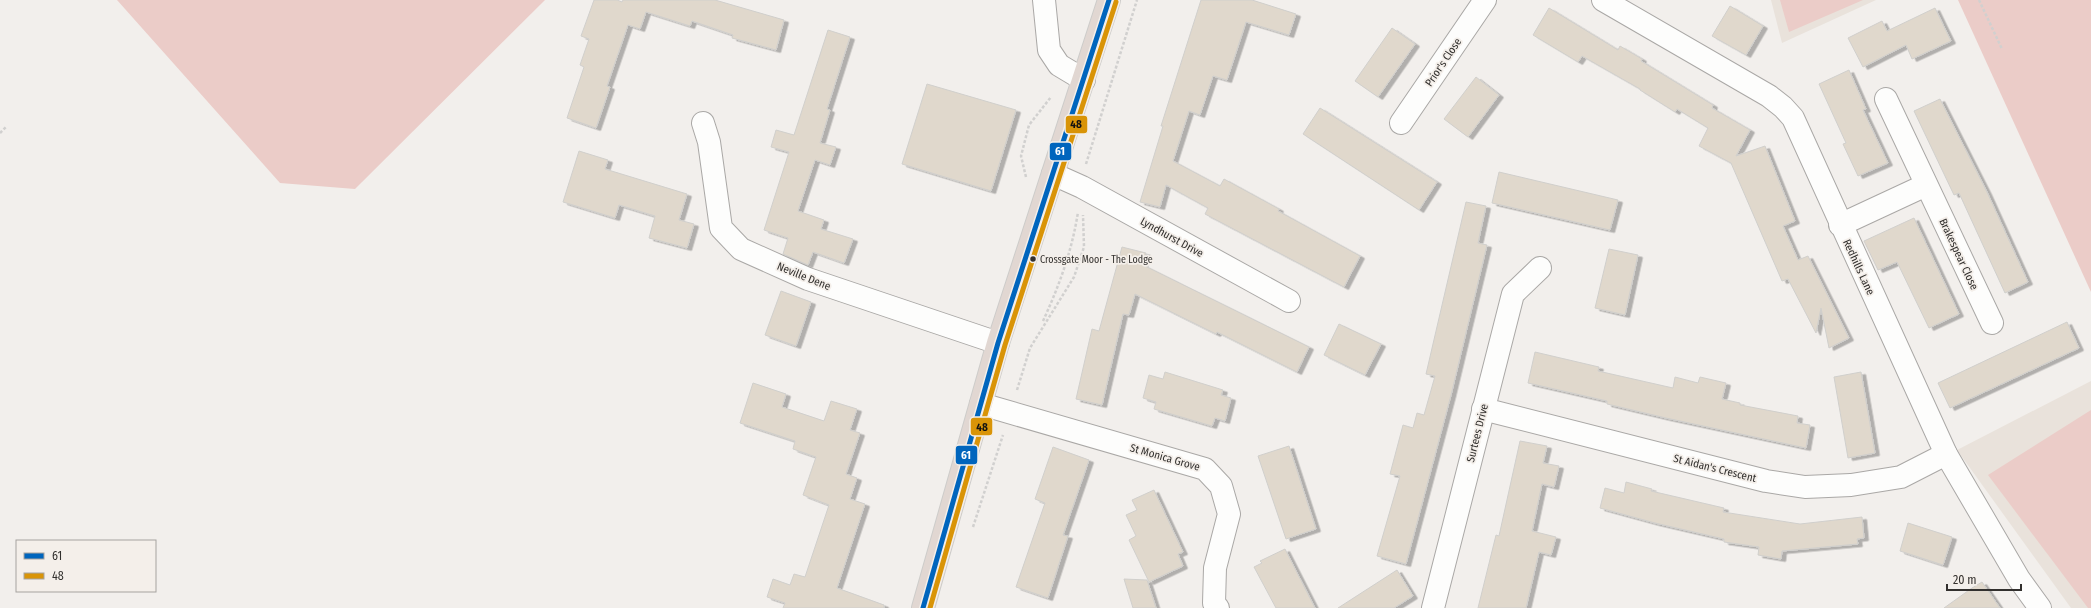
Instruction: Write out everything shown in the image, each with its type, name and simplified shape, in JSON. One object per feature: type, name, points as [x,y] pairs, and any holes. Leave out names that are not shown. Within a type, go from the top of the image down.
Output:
[{"type":"highway","points":[[923,608],[998,343],[1109,0]]},
{"type":"street","points":[[1044,0],[1049,50],[1059,66],[1084,80]]},
{"type":"street","name":"Prior's Close","points":[[1401,123],[1485,0]]},
{"type":"street","name":"Redhills Lane","points":[[1603,0],[1769,96],[1783,107],[1793,118],[1840,225],[1946,454],[2019,579],[2040,608]]},
{"type":"street","name":"Brakespear Close","points":[[1886,99],[1992,323]]},
{"type":"street","name":"Neville Dene","points":[[703,123],[709,142],[721,228],[741,250],[808,279],[998,343]]},
{"type":"street","name":"Lyndhurst Drive","points":[[1053,174],[1082,187],[1289,301]]},
{"type":"street","points":[[1840,225],[1926,184]]},
{"type":"street","name":"Surtees Drive","points":[[1433,608],[1513,294],[1540,268]]},
{"type":"street","name":"St Monica Grove","points":[[981,404],[1205,469],[1221,486],[1229,514],[1215,568],[1214,602],[1218,608]]},
{"type":"street","name":"St Aidan's Crescent","points":[[1483,409],[1766,481],[1805,487],[1851,485],[1901,477],[1946,454]]},
{"type":"path","points":[[1041,328],[1060,284],[1074,238],[1085,170],[1137,0]]},
{"type":"path","points":[[1979,0],[2002,49]]},
{"type":"path","points":[[1027,181],[1021,156],[1029,125],[1051,97]]},
{"type":"path","points":[[0,133],[7,126]]},
{"type":"path","points":[[971,533],[1011,413],[1030,348],[1074,276],[1084,247],[1082,187]]},
{"type":"shaded area","points":[[117,0],[545,0],[355,189],[280,183]]},
{"type":"shaded area","points":[[1771,0],[1876,0],[1782,43]]},
{"type":"shaded area","points":[[1780,0],[1863,0],[1789,32]]},
{"type":"shaded area","points":[[1958,0],[2091,0],[2091,292]]},
{"type":"shaded area","points":[[2091,381],[2091,608],[2071,608],[1957,450]]},
{"type":"shaded area","points":[[2091,410],[2091,608],[2088,608],[1988,475]]},
{"type":"building","points":[[594,0],[617,0],[622,2],[623,0],[715,0],[784,20],[776,50],[732,38],[733,35],[692,21],[690,26],[646,12],[640,29],[628,25],[607,86],[610,87],[596,128],[567,118],[584,67],[580,65],[589,39],[581,36]]},
{"type":"building","points":[[1201,0],[1252,0],[1296,14],[1289,35],[1246,22],[1227,80],[1213,76],[1200,115],[1189,111],[1173,161],[1220,186],[1224,179],[1279,209],[1278,211],[1360,256],[1344,287],[1205,214],[1208,208],[1166,185],[1160,207],[1140,202],[1163,126],[1161,126]]},
{"type":"building","points":[[1730,6],[1763,26],[1746,55],[1712,36]]},
{"type":"building","points":[[1549,8],[1618,50],[1620,46],[1642,59],[1641,61],[1713,105],[1712,108],[1750,130],[1736,156],[1765,146],[1795,221],[1783,226],[1798,260],[1808,256],[1849,338],[1829,348],[1821,308],[1816,333],[1788,279],[1782,281],[1731,163],[1699,146],[1708,128],[1677,109],[1675,112],[1640,89],[1582,56],[1578,62],[1533,35]]},
{"type":"building","points":[[1935,8],[1951,41],[1912,59],[1906,45],[1863,67],[1848,38],[1882,21],[1887,31]]},
{"type":"building","points":[[1392,28],[1415,44],[1378,97],[1355,81]]},
{"type":"building","points":[[828,30],[850,37],[827,109],[830,110],[820,143],[836,147],[830,165],[815,160],[798,211],[824,220],[821,229],[853,239],[844,263],[813,252],[808,265],[783,254],[788,238],[764,230],[789,152],[771,147],[776,130],[794,135]]},
{"type":"building","points":[[1849,70],[1866,109],[1863,110],[1888,163],[1858,176],[1843,144],[1846,143],[1819,84]]},
{"type":"building","points":[[1476,77],[1499,95],[1468,137],[1444,119]]},
{"type":"building","points":[[927,84],[1016,110],[991,191],[902,164]]},
{"type":"building","points":[[1940,99],[1987,192],[2028,282],[2005,293],[1959,193],[1954,195],[1914,111]]},
{"type":"building","points":[[1320,108],[1437,182],[1419,210],[1303,134]]},
{"type":"building","points":[[579,151],[608,160],[605,169],[687,194],[679,220],[694,224],[687,248],[649,238],[655,216],[619,205],[615,218],[563,202]]},
{"type":"building","points":[[1499,172],[1618,200],[1610,230],[1492,203]]},
{"type":"building","points":[[1466,202],[1486,206],[1478,243],[1487,245],[1451,395],[1406,564],[1377,556],[1400,476],[1390,474],[1403,425],[1413,428],[1417,413],[1424,415],[1435,376],[1426,374]]},
{"type":"building","points":[[1914,218],[1959,314],[1929,328],[1897,262],[1878,270],[1864,241]]},
{"type":"building","points":[[1122,247],[1146,253],[1143,265],[1309,347],[1297,372],[1217,332],[1216,334],[1135,294],[1129,315],[1123,314],[1102,405],[1076,399],[1092,329],[1099,331]]},
{"type":"building","points":[[1609,249],[1638,255],[1625,315],[1595,308]]},
{"type":"building","points":[[781,291],[811,302],[796,346],[765,335]]},
{"type":"building","points":[[2067,322],[2079,348],[1950,408],[1938,383]]},
{"type":"building","points":[[1339,324],[1381,344],[1365,375],[1324,355]]},
{"type":"building","points":[[1535,352],[1599,367],[1598,371],[1673,388],[1675,377],[1698,383],[1700,377],[1726,383],[1722,399],[1740,403],[1740,405],[1798,416],[1797,423],[1810,425],[1806,448],[1666,418],[1607,404],[1607,401],[1528,383]]},
{"type":"building","points":[[1165,372],[1223,390],[1221,395],[1231,398],[1225,421],[1215,418],[1212,426],[1154,409],[1156,402],[1143,398],[1149,375],[1163,379]]},
{"type":"building","points":[[1861,372],[1875,453],[1848,458],[1834,377]]},
{"type":"building","points":[[753,383],[786,394],[782,407],[824,421],[831,401],[857,409],[850,430],[860,433],[846,474],[857,478],[850,499],[865,504],[837,588],[884,605],[884,608],[783,608],[785,603],[767,597],[773,579],[790,585],[794,574],[805,577],[829,505],[803,495],[816,457],[793,449],[795,441],[740,423]]},
{"type":"building","points":[[1520,441],[1547,446],[1543,463],[1559,466],[1554,487],[1542,484],[1532,531],[1556,537],[1551,555],[1539,552],[1526,608],[1478,608],[1496,535],[1499,536]]},
{"type":"building","points":[[1289,446],[1316,529],[1286,539],[1258,456]]},
{"type":"building","points":[[1053,447],[1089,460],[1063,535],[1068,536],[1048,598],[1016,587],[1045,503],[1035,499]]},
{"type":"building","points":[[1626,482],[1652,489],[1651,491],[1724,508],[1723,512],[1800,524],[1862,517],[1864,538],[1857,539],[1858,544],[1782,551],[1781,559],[1758,555],[1759,547],[1724,542],[1724,539],[1655,523],[1600,508],[1605,488],[1624,493]]},
{"type":"building","points":[[1154,490],[1183,552],[1178,554],[1183,566],[1149,582],[1129,540],[1136,536],[1126,515],[1137,510],[1132,500]]},
{"type":"building","points":[[1908,523],[1952,537],[1943,565],[1900,551]]},
{"type":"building","points":[[1285,549],[1315,608],[1276,608],[1254,567],[1262,563],[1260,561]]},
{"type":"building","points":[[1397,570],[1413,596],[1394,608],[1338,608]]},
{"type":"building","points":[[1124,579],[1147,580],[1156,608],[1133,608]]},
{"type":"building","points":[[1982,582],[2000,608],[1944,608],[1972,588]]},
{"type":"transit line","name":"61","points":[[923,608],[998,343],[1109,0]]},
{"type":"transit line","name":"48","points":[[930,608],[1005,345],[1116,2]]},
{"type":"place","name":"Crossgate Moor - The Lodge","points":[[1033,259]]}]
